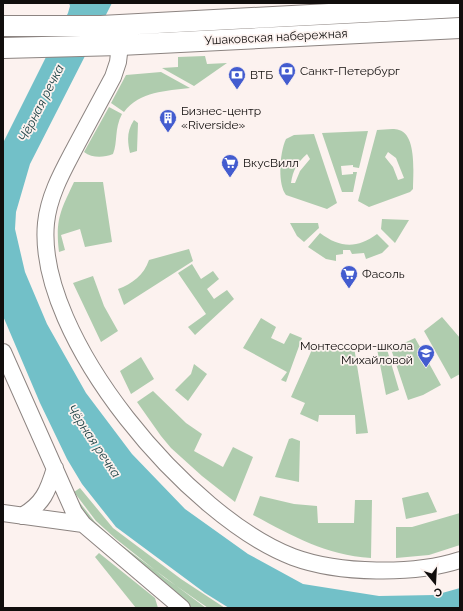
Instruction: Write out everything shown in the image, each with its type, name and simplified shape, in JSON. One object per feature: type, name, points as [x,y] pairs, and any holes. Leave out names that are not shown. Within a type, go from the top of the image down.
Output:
[{"type":"main road","name":"Ушаковская набережная","points":[[3,26],[101,26],[460,7]]},
{"type":"main road","name":"Ушаковская набережная","points":[[3,48],[120,45],[460,28]]},
{"type":"street","points":[[120,45],[118,62],[113,77],[52,193],[46,223],[48,268],[55,292],[69,327],[108,392],[153,449],[202,500],[265,543],[294,557],[337,567],[374,570],[411,570],[432,567],[460,560]]},
{"type":"street","points":[[3,352],[74,512],[83,524],[182,608]]},
{"type":"street","points":[[22,516],[35,509],[42,500],[50,485],[55,468]]},
{"type":"street","points":[[3,513],[83,524]]},
{"type":"green space","points":[[205,56],[207,64],[227,63],[194,86],[162,68],[178,67],[178,57]]},
{"type":"green space","points":[[161,72],[190,88],[154,93],[130,105],[124,112],[111,103],[126,75]]},
{"type":"green space","points":[[109,107],[122,114],[118,125],[113,154],[102,157],[90,155],[84,152]]},
{"type":"green space","points":[[134,120],[138,123],[137,151],[130,153],[128,136]]},
{"type":"green space","points":[[397,129],[405,133],[409,139],[413,156],[413,189],[410,192],[369,207],[358,201],[377,130]],"holes":[[[388,152],[396,158],[404,178],[398,180],[393,167],[385,157]]]},
{"type":"green space","points":[[368,131],[359,168],[353,167],[353,165],[341,166],[342,175],[357,172],[353,192],[342,192],[322,133]]},
{"type":"green space","points":[[314,134],[337,203],[327,209],[286,195],[283,190],[280,176],[282,151],[286,139],[294,135]],"holes":[[[307,154],[310,159],[300,171],[295,183],[291,183],[294,170],[301,160]]]},
{"type":"green space","points":[[74,182],[103,182],[112,242],[85,247],[80,229],[61,235],[65,250],[59,252],[58,231],[60,215]]},
{"type":"green space","points":[[382,219],[409,220],[395,243],[381,229]]},
{"type":"green space","points":[[290,223],[318,223],[319,228],[304,242],[297,236]]},
{"type":"green space","points":[[320,233],[335,242],[348,245],[370,239],[377,234],[389,246],[382,253],[366,259],[364,253],[352,254],[350,250],[343,250],[343,254],[336,255],[336,261],[326,259],[308,247]]},
{"type":"green space","points":[[189,249],[193,261],[124,305],[118,289],[137,278],[144,270],[149,260]]},
{"type":"green space","points":[[192,264],[201,279],[213,271],[219,279],[207,289],[214,299],[227,290],[234,299],[195,335],[188,327],[206,314],[178,273]]},
{"type":"green space","points":[[93,276],[104,306],[118,331],[101,342],[73,283]]},
{"type":"green space","points":[[442,317],[460,338],[460,374],[451,379],[424,331]]},
{"type":"green space","points":[[261,318],[276,327],[271,338],[284,344],[290,333],[302,338],[286,382],[281,380],[287,372],[243,348]]},
{"type":"green space","points":[[415,338],[441,385],[423,395],[408,400],[391,349]]},
{"type":"green space","points":[[314,345],[339,348],[354,347],[368,433],[356,434],[355,415],[319,415],[318,422],[300,414],[305,403],[291,397]]},
{"type":"green space","points":[[386,346],[399,390],[386,395],[377,349]]},
{"type":"green space","points":[[141,357],[154,379],[131,394],[120,371]]},
{"type":"green space","points":[[194,364],[207,374],[188,401],[175,390],[191,374]]},
{"type":"green space","points":[[153,391],[186,423],[202,434],[194,451],[223,467],[233,447],[253,457],[235,502],[202,476],[171,448],[161,436],[137,402]]},
{"type":"green space","points":[[292,438],[300,441],[299,482],[275,477],[289,439]]},
{"type":"green space","points":[[80,488],[113,528],[181,579],[225,608],[208,608],[165,578],[116,539],[96,521],[74,492]]},
{"type":"green space","points":[[428,492],[437,512],[406,519],[402,498]]},
{"type":"green space","points":[[73,494],[95,522],[116,541],[206,608],[189,608],[77,513]]},
{"type":"green space","points":[[260,496],[294,504],[317,506],[318,523],[354,523],[355,500],[372,500],[371,558],[354,556],[324,549],[296,537],[253,515]]},
{"type":"green space","points":[[460,513],[460,545],[429,555],[396,558],[396,527],[412,527]]},
{"type":"green space","points":[[99,553],[155,598],[158,608],[136,608],[95,557]]},
{"type":"water","name":"Чёрная речка","points":[[69,3],[112,3],[30,164],[16,212],[15,229],[25,272],[47,324],[86,393],[132,454],[185,509],[248,554],[303,584],[379,596],[435,595],[460,588],[460,608],[229,608],[205,593],[116,527],[82,484],[67,459],[40,403],[3,316],[3,143],[68,13],[70,6]]},
{"type":"place","name":"Санкт-Петербург","points":[[287,86]]},
{"type":"place","name":"ВТБ","points":[[237,90]]},
{"type":"place","name":"Бизнес-центр «Riverside»","points":[[168,133]]},
{"type":"place","name":"ВкусВилл","points":[[230,178]]},
{"type":"place","name":"Фасоль","points":[[349,289]]},
{"type":"place","name":"Монтессори-школа Михайловой","points":[[426,368]]}]
